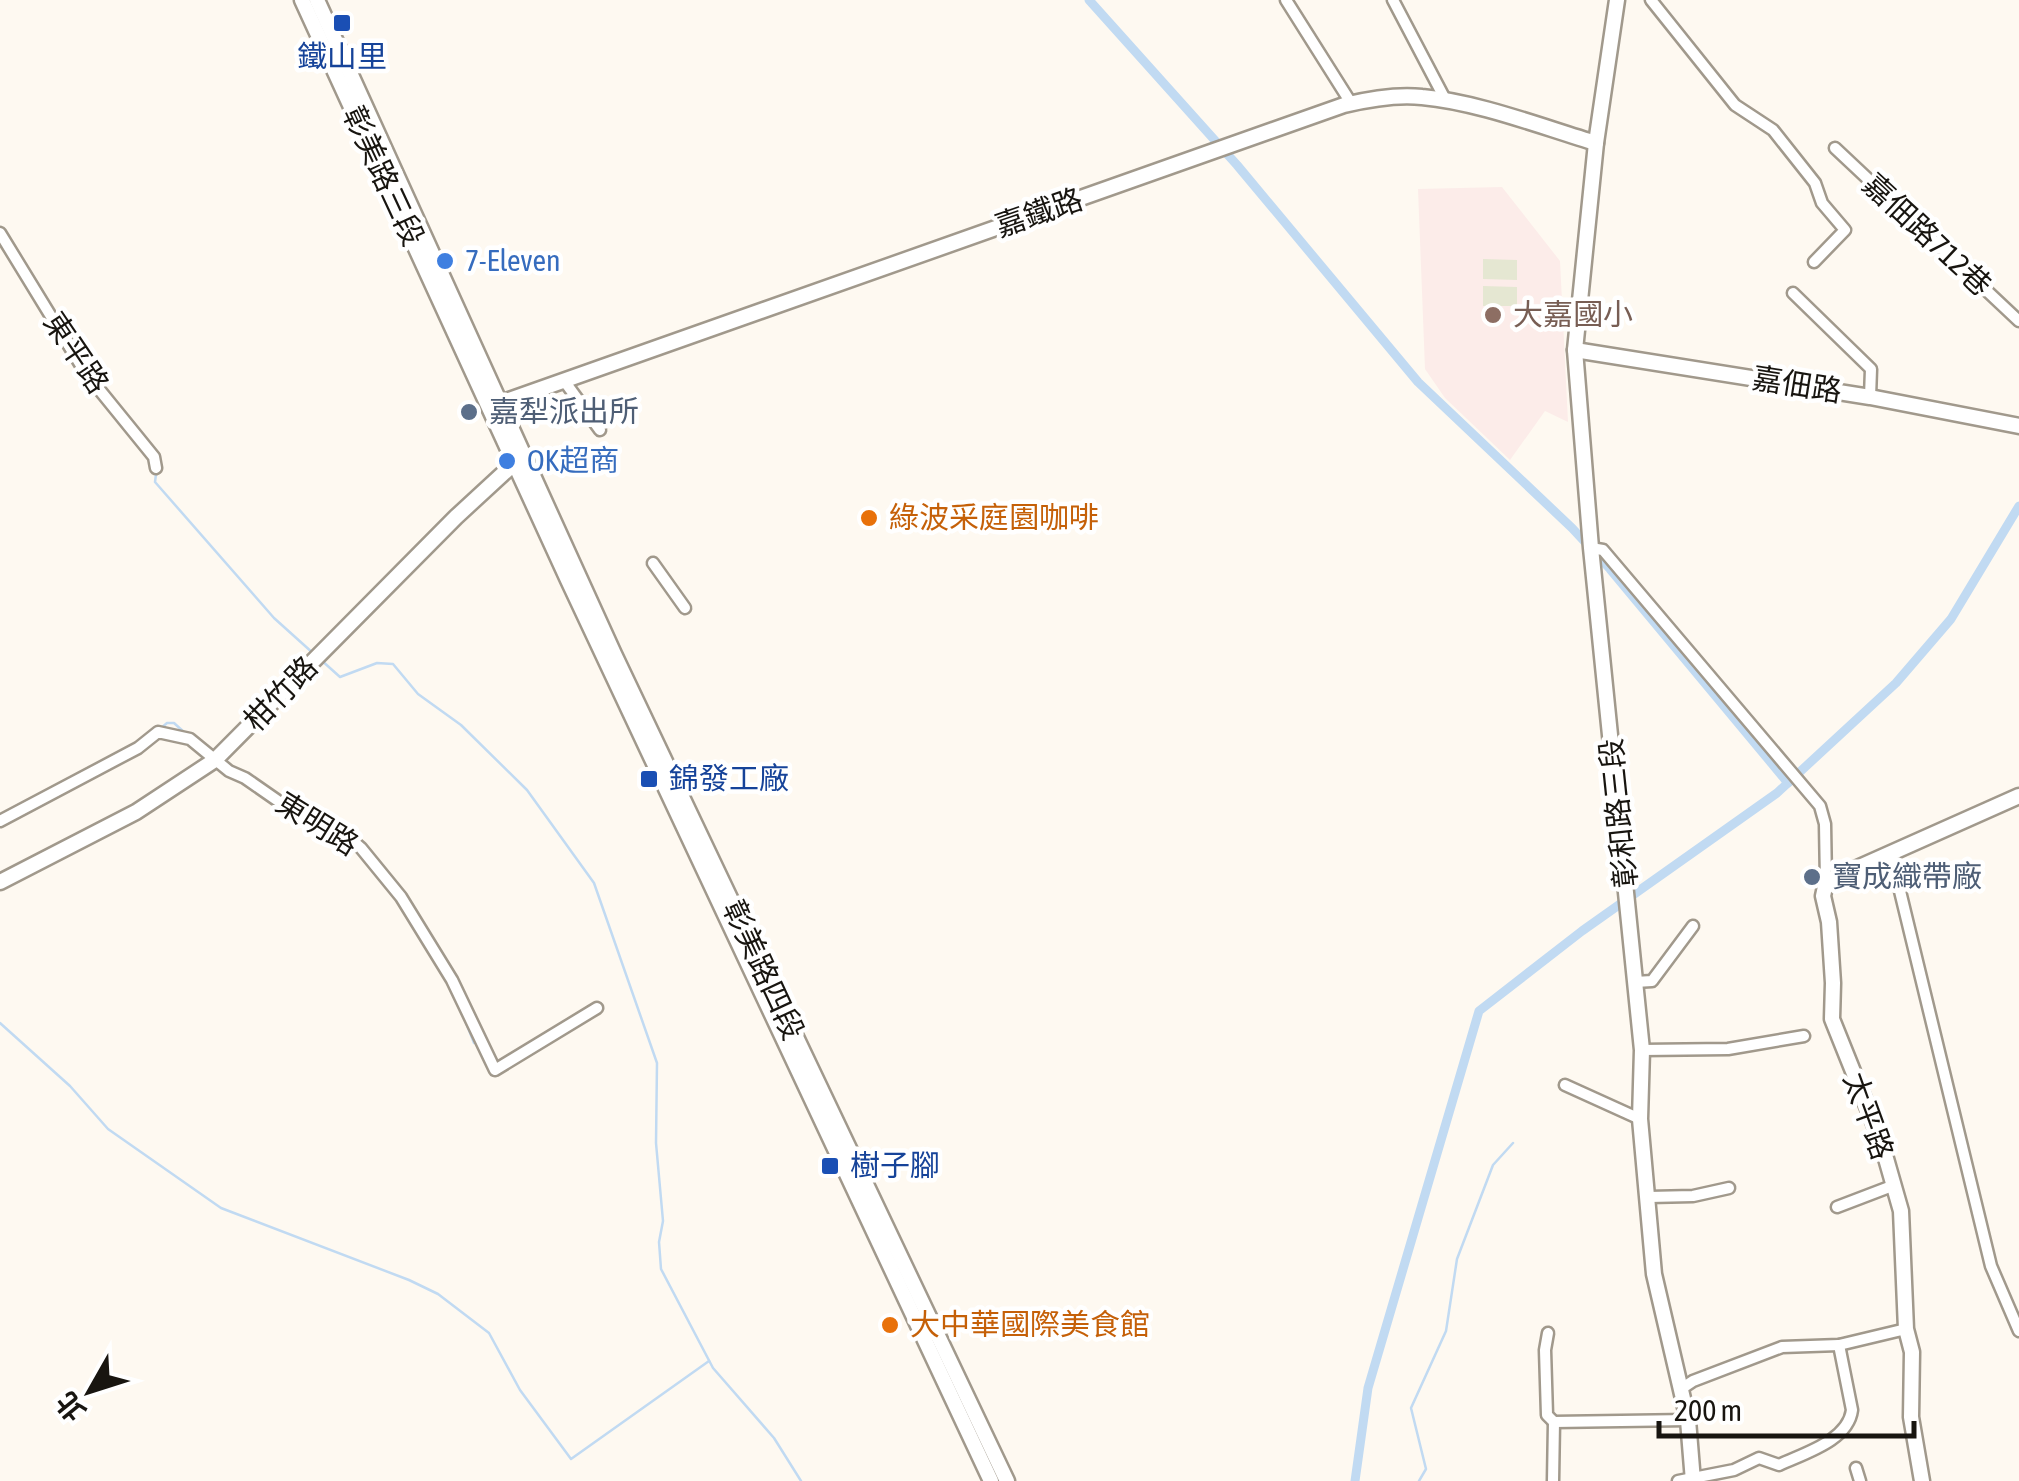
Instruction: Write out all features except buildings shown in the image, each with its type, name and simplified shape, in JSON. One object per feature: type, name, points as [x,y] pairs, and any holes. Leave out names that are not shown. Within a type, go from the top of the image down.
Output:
[{"type":"main road","name":"彰美路三段","points":[[302,0],[495,405]]},
{"type":"main road","name":"彰美路三段","points":[[317,0],[518,459]]},
{"type":"main road","name":"彰和路三段","points":[[1617,0],[1596,143],[1575,350],[1642,1050],[1640,1118],[1654,1274],[1688,1420],[1688,1480]]},
{"type":"main road","name":"嘉鐵路","points":[[495,405],[1351,103],[1421,96],[1596,143]]},
{"type":"main road","name":"嘉佃路","points":[[1575,350],[1870,397],[2019,426]]},
{"type":"main road","name":"柑竹路","points":[[0,882],[136,812],[215,760],[518,459]]},
{"type":"main road","name":"彰美路四段","points":[[518,459],[805,1061],[977,1434],[1007,1481]]},
{"type":"main road","points":[[1826,882],[2019,796]]},
{"type":"main road","name":"太平路","points":[[1826,882],[1823,896],[1830,922],[1832,1019],[1881,1142],[1901,1211],[1906,1328],[1912,1352],[1910,1416],[1922,1481]]},
{"type":"main road","name":"彰美路四段","points":[[977,1434],[991,1481]]},
{"type":"street","points":[[1286,0],[1351,103]]},
{"type":"street","points":[[1393,0],[1446,101]]},
{"type":"street","points":[[1651,0],[1735,104],[1773,130],[1815,183],[1822,204],[1845,230],[1814,262]]},
{"type":"street","name":"嘉佃路712巷","points":[[1834,148],[2019,321]]},
{"type":"street","name":"東平路","points":[[0,233],[84,372],[154,457],[156,468]]},
{"type":"street","points":[[1794,293],[1871,369],[1870,397]]},
{"type":"street","points":[[565,382],[600,430]]},
{"type":"street","points":[[1592,555],[1603,550],[1820,806],[1825,824],[1826,882]]},
{"type":"street","points":[[653,563],[685,608]]},
{"type":"street","name":"東明路","points":[[0,820],[138,748],[158,732],[190,739],[327,835],[347,836],[361,848],[401,897],[452,980],[495,1070],[597,1008]]},
{"type":"street","points":[[1891,854],[1991,1266],[2019,1331]]},
{"type":"street","points":[[1635,982],[1652,981],[1693,926]]},
{"type":"street","points":[[1642,1050],[1728,1049],[1804,1036]]},
{"type":"street","points":[[1565,1085],[1640,1118]]},
{"type":"street","points":[[1837,1207],[1892,1186]]},
{"type":"street","points":[[1649,1197],[1694,1196],[1729,1188]]},
{"type":"street","points":[[1681,1389],[1782,1347],[1839,1344],[1906,1328]]},
{"type":"street","points":[[1548,1333],[1545,1350],[1548,1415],[1554,1422],[1553,1481]]},
{"type":"street","points":[[1688,1480],[1734,1470],[1760,1458],[1779,1464],[1833,1439],[1851,1418],[1839,1344]]},
{"type":"street","points":[[1554,1422],[1688,1420]]},
{"type":"street","points":[[1856,1468],[1860,1481]]},
{"type":"shaded area","name":"大嘉國小","points":[[1502,187],[1560,261],[1568,422],[1545,411],[1510,460],[1445,398],[1425,369],[1418,189]]},
{"type":"green space","points":[[1483,259],[1517,260],[1517,280],[1483,279]]},
{"type":"green space","points":[[1483,286],[1517,287],[1517,306],[1483,306]]},
{"type":"waterway","points":[[1089,0],[1237,165],[1418,382],[1610,569],[1788,783]]},
{"type":"waterway","points":[[156,474],[155,482],[274,618],[314,654]]},
{"type":"waterway","points":[[1355,1481],[1368,1388],[1479,1011],[1582,931],[1777,793],[1896,683],[1951,619],[2019,506]]},
{"type":"waterway","points":[[320,659],[340,677],[377,663],[393,664],[418,694],[461,725],[527,790],[594,883],[657,1063],[661,1269],[713,1368],[774,1438],[801,1481]]},
{"type":"waterway","points":[[160,729],[174,723],[185,733]]},
{"type":"waterway","points":[[461,1010],[474,1043]]},
{"type":"waterway","points":[[0,1023],[70,1086],[108,1129],[221,1208],[438,1294],[489,1333],[520,1390],[571,1459],[709,1361]]},
{"type":"waterway","points":[[1419,1481],[1426,1469],[1411,1408],[1446,1331],[1457,1259],[1493,1165],[1513,1143]]},
{"type":"place","name":"鐵山里","points":[[342,23]]},
{"type":"place","name":"7-Eleven","points":[[445,261]]},
{"type":"place","name":"大嘉國小","points":[[1493,315]]},
{"type":"place","name":"嘉犁派出所","points":[[469,412]]},
{"type":"place","name":"OK超商","points":[[507,461]]},
{"type":"place","name":"綠波采庭園咖啡","points":[[869,518]]},
{"type":"place","name":"錦發工廠","points":[[649,779]]},
{"type":"place","name":"寶成織帶廠","points":[[1812,877]]},
{"type":"place","name":"樹子腳","points":[[830,1166]]},
{"type":"place","name":"大中華國際美食館","points":[[890,1325]]}]
